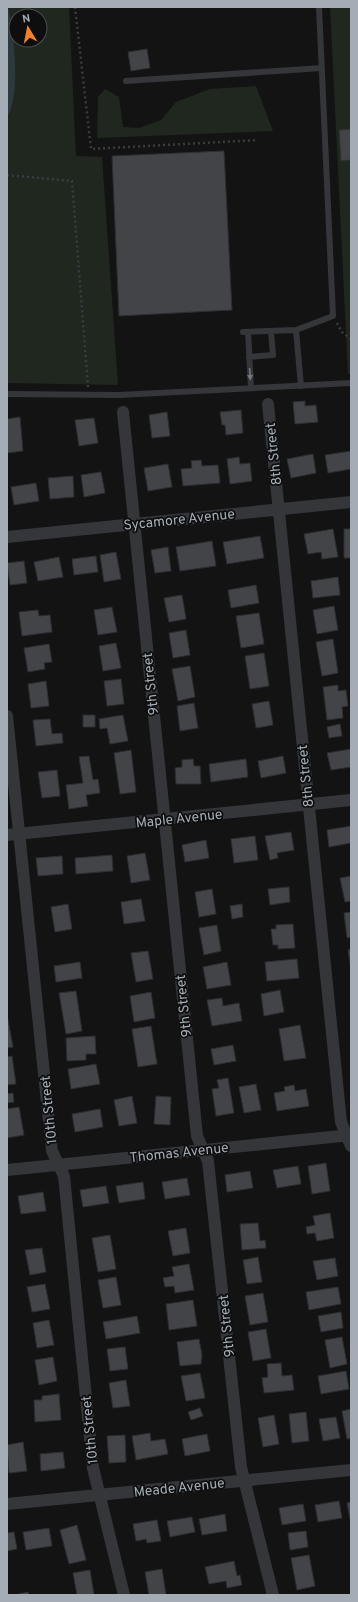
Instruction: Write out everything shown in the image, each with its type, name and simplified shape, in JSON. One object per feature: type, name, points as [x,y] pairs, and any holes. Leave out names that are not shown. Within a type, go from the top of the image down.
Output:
[{"type":"street","name":"8th Street","points":[[268,404],[341,1122],[350,1138]]},
{"type":"street","name":"9th Street","points":[[123,412],[197,1136],[208,1161],[244,1481],[273,1595]]},
{"type":"street","name":"Sycamore Avenue","points":[[7,537],[351,502]]},
{"type":"street","name":"10th Street","points":[[7,716],[13,835],[52,1151],[64,1176],[93,1468],[124,1595]]},
{"type":"street","name":"Maple Avenue","points":[[13,835],[351,800]]},
{"type":"street","name":"Thomas Avenue","points":[[7,1170],[203,1150],[350,1138]]},
{"type":"street","name":"Meade Avenue","points":[[7,1504],[351,1470]]},
{"type":"lane","points":[[251,388],[246,332],[296,330],[334,316],[319,7]]},
{"type":"lane","points":[[126,81],[322,68]]},
{"type":"lane","points":[[296,330],[301,386]]},
{"type":"lane","points":[[249,357],[273,355],[271,331]]},
{"type":"lane","points":[[7,394],[119,395],[351,383]]},
{"type":"path","points":[[75,7],[92,149],[258,140]]},
{"type":"path","points":[[7,175],[72,181],[89,394]]},
{"type":"path","points":[[334,316],[342,332],[351,339]]},
{"type":"shaded area","points":[[7,7],[69,7],[76,156],[102,157],[118,385],[7,383]]},
{"type":"shaded area","points":[[8,7],[8,48],[14,48],[15,80],[14,94],[7,117]]},
{"type":"shaded area","points":[[330,7],[351,7],[351,374],[348,374]]},
{"type":"shaded area","points":[[256,86],[273,131],[97,138],[98,97],[105,89],[119,97],[123,127],[139,128],[161,120],[176,102],[210,89]]},
{"type":"building","points":[[147,49],[150,68],[131,71],[128,52]]},
{"type":"building","points":[[351,129],[351,160],[341,161],[339,130]]},
{"type":"building","points":[[224,151],[232,310],[119,316],[112,156]]},
{"type":"building","points":[[305,401],[305,406],[316,405],[318,422],[295,424],[293,402]]},
{"type":"building","points":[[241,410],[243,433],[226,435],[225,425],[222,425],[220,412]]},
{"type":"building","points":[[167,412],[170,436],[152,438],[149,415]]},
{"type":"building","points":[[20,417],[23,451],[7,453],[7,419]]},
{"type":"building","points":[[94,418],[98,443],[79,446],[75,420]]},
{"type":"building","points":[[351,451],[351,469],[328,473],[325,455]]},
{"type":"building","points":[[313,454],[316,473],[291,478],[287,459]]},
{"type":"building","points":[[239,457],[240,464],[250,463],[252,481],[230,484],[227,459]]},
{"type":"building","points":[[201,460],[202,466],[218,465],[220,483],[183,486],[181,469],[192,468],[191,461]]},
{"type":"building","points":[[168,464],[172,487],[148,491],[144,468]]},
{"type":"building","points":[[101,472],[105,493],[84,497],[81,475]]},
{"type":"building","points":[[73,476],[74,497],[50,499],[48,478]]},
{"type":"building","points":[[36,483],[39,501],[14,505],[11,487]]},
{"type":"building","points":[[333,529],[338,557],[322,559],[321,552],[308,554],[304,534]]},
{"type":"building","points":[[344,529],[351,529],[351,558],[344,558]]},
{"type":"building","points":[[260,536],[264,558],[227,564],[223,542]]},
{"type":"building","points":[[212,541],[216,566],[180,571],[176,547]]},
{"type":"building","points":[[168,547],[171,571],[155,573],[151,550]]},
{"type":"building","points":[[116,552],[121,579],[104,582],[100,555]]},
{"type":"building","points":[[96,556],[98,572],[74,575],[72,559]]},
{"type":"building","points":[[59,557],[63,577],[38,581],[34,562]]},
{"type":"building","points":[[24,561],[27,583],[10,585],[7,563]]},
{"type":"building","points":[[338,577],[340,595],[313,598],[311,581]]},
{"type":"building","points":[[256,585],[259,603],[231,608],[228,590]]},
{"type":"building","points":[[182,595],[186,619],[169,622],[164,598]]},
{"type":"building","points":[[334,606],[338,630],[317,634],[313,610]]},
{"type":"building","points":[[112,607],[117,632],[98,635],[94,610]]},
{"type":"building","points":[[38,610],[39,616],[50,615],[52,632],[22,636],[19,612]]},
{"type":"building","points":[[259,613],[264,644],[241,648],[236,616]]},
{"type":"building","points":[[186,630],[190,655],[173,658],[169,633]]},
{"type":"building","points":[[333,639],[338,673],[322,676],[316,642]]},
{"type":"building","points":[[116,643],[121,668],[103,671],[99,646]]},
{"type":"building","points":[[49,644],[52,662],[44,663],[45,669],[28,672],[24,648]]},
{"type":"building","points":[[264,653],[269,686],[250,689],[245,656]]},
{"type":"building","points":[[190,666],[195,697],[178,701],[172,669]]},
{"type":"building","points":[[121,679],[124,704],[107,706],[104,681]]},
{"type":"building","points":[[46,681],[49,706],[31,708],[28,684]]},
{"type":"building","points":[[338,685],[338,691],[346,690],[348,706],[342,707],[343,718],[327,720],[323,687]]},
{"type":"building","points":[[269,701],[273,725],[256,728],[252,704]]},
{"type":"building","points":[[194,703],[198,728],[180,731],[177,706]]},
{"type":"building","points":[[83,715],[95,715],[95,727],[83,727]]},
{"type":"building","points":[[123,715],[128,741],[110,744],[107,728],[100,729],[99,719]]},
{"type":"building","points":[[50,719],[52,734],[62,733],[63,743],[36,746],[33,720]]},
{"type":"building","points":[[340,724],[342,736],[329,738],[327,727]]},
{"type":"building","points":[[351,749],[351,767],[331,770],[327,753]]},
{"type":"building","points":[[131,750],[136,792],[120,794],[114,753]]},
{"type":"building","points":[[89,756],[93,780],[98,779],[100,793],[86,795],[88,806],[69,809],[66,785],[83,783],[79,757]]},
{"type":"building","points":[[283,756],[286,773],[261,778],[258,761]]},
{"type":"building","points":[[193,759],[194,766],[200,766],[201,784],[176,784],[175,768],[182,767],[182,760]]},
{"type":"building","points":[[246,759],[248,777],[211,782],[209,764]]},
{"type":"building","points":[[57,770],[60,796],[42,798],[38,772]]},
{"type":"building","points":[[351,826],[351,843],[329,847],[327,830]]},
{"type":"building","points":[[291,832],[294,850],[277,853],[278,858],[270,860],[265,836]]},
{"type":"building","points":[[255,836],[258,860],[234,863],[231,839]]},
{"type":"building","points":[[206,840],[209,858],[185,862],[182,845]]},
{"type":"building","points":[[145,853],[150,880],[131,883],[127,856]]},
{"type":"building","points":[[112,855],[113,871],[76,874],[75,858]]},
{"type":"building","points":[[62,856],[63,874],[38,876],[36,858]]},
{"type":"building","points":[[351,876],[351,901],[345,902],[340,878]]},
{"type":"building","points":[[289,887],[290,902],[270,905],[268,889]]},
{"type":"building","points":[[212,889],[216,914],[199,917],[195,892]]},
{"type":"building","points":[[141,899],[145,921],[124,924],[121,902]]},
{"type":"building","points":[[68,904],[72,929],[55,932],[51,907]]},
{"type":"building","points":[[242,904],[243,917],[232,919],[230,906]]},
{"type":"building","points":[[351,912],[351,937],[347,938],[344,913]]},
{"type":"building","points":[[293,924],[295,948],[278,949],[278,945],[273,945],[271,929],[276,929],[276,925]]},
{"type":"building","points":[[217,925],[221,951],[204,955],[199,928]]},
{"type":"building","points":[[351,949],[351,969],[348,950]]},
{"type":"building","points":[[148,951],[153,979],[136,982],[131,953]]},
{"type":"building","points":[[297,959],[299,978],[267,981],[265,962]]},
{"type":"building","points":[[80,962],[82,978],[56,982],[54,966]]},
{"type":"building","points":[[227,962],[231,985],[207,989],[203,967]]},
{"type":"building","points":[[280,990],[284,1012],[264,1016],[261,994]]},
{"type":"building","points":[[76,991],[82,1031],[66,1034],[59,993]]},
{"type":"building","points":[[151,992],[155,1018],[134,1022],[130,996]]},
{"type":"building","points":[[222,998],[223,1006],[239,1003],[242,1021],[212,1026],[207,1000]]},
{"type":"building","points":[[7,1014],[13,1047],[7,1048]]},
{"type":"building","points":[[300,1025],[306,1058],[284,1061],[279,1029]]},
{"type":"building","points":[[151,1026],[157,1064],[138,1067],[132,1029]]},
{"type":"building","points":[[95,1036],[96,1054],[86,1054],[86,1060],[67,1061],[66,1038]]},
{"type":"building","points":[[233,1045],[236,1061],[214,1065],[211,1049]]},
{"type":"building","points":[[12,1056],[16,1084],[7,1085],[7,1057]]},
{"type":"building","points":[[96,1064],[100,1084],[71,1089],[68,1069]]},
{"type":"building","points":[[228,1078],[234,1113],[216,1116],[212,1089],[219,1088],[217,1080]]},
{"type":"building","points":[[256,1084],[261,1110],[244,1113],[239,1087]]},
{"type":"building","points":[[294,1085],[295,1091],[306,1089],[309,1106],[277,1111],[274,1093],[285,1091],[284,1087]]},
{"type":"building","points":[[13,1093],[14,1102],[7,1103],[7,1094]]},
{"type":"building","points":[[132,1096],[137,1123],[119,1126],[114,1100]]},
{"type":"building","points":[[156,1096],[171,1097],[170,1125],[154,1124]]},
{"type":"building","points":[[19,1107],[24,1135],[7,1138],[7,1109]]},
{"type":"building","points":[[100,1109],[103,1127],[75,1132],[72,1114]]},
{"type":"building","points":[[326,1163],[330,1191],[312,1194],[308,1166]]},
{"type":"building","points":[[298,1166],[301,1184],[277,1188],[273,1170]]},
{"type":"building","points":[[250,1171],[253,1188],[227,1192],[225,1175]]},
{"type":"building","points":[[187,1178],[190,1195],[165,1199],[162,1182]]},
{"type":"building","points":[[143,1182],[145,1199],[119,1203],[116,1186]]},
{"type":"building","points":[[106,1186],[109,1203],[83,1207],[80,1190]]},
{"type":"building","points":[[43,1192],[46,1211],[21,1214],[18,1196]]},
{"type":"building","points":[[330,1213],[334,1238],[317,1241],[315,1233],[307,1234],[306,1227],[315,1225],[313,1216]]},
{"type":"building","points":[[258,1223],[260,1241],[265,1240],[266,1248],[242,1250],[240,1224]]},
{"type":"building","points":[[186,1228],[190,1253],[173,1256],[168,1231]]},
{"type":"building","points":[[110,1235],[116,1269],[98,1272],[92,1238]]},
{"type":"building","points":[[42,1248],[46,1272],[30,1275],[25,1250]]},
{"type":"building","points":[[258,1257],[262,1282],[247,1284],[243,1260]]},
{"type":"building","points":[[335,1258],[338,1276],[317,1280],[313,1261]]},
{"type":"building","points":[[189,1264],[194,1290],[175,1293],[174,1286],[165,1287],[163,1278],[174,1276],[172,1267]]},
{"type":"building","points":[[116,1277],[121,1305],[103,1308],[98,1280]]},
{"type":"building","points":[[45,1284],[50,1309],[32,1312],[27,1287]]},
{"type":"building","points":[[338,1287],[341,1304],[309,1310],[306,1292]]},
{"type":"building","points":[[263,1293],[268,1322],[250,1325],[245,1296]]},
{"type":"building","points":[[193,1300],[197,1326],[169,1330],[166,1304]]},
{"type":"building","points":[[341,1312],[343,1328],[321,1332],[318,1316]]},
{"type":"building","points":[[137,1316],[140,1333],[106,1339],[103,1322]]},
{"type":"building","points":[[49,1320],[54,1345],[37,1348],[33,1323]]},
{"type":"building","points":[[266,1329],[271,1358],[253,1361],[248,1332]]},
{"type":"building","points":[[342,1337],[347,1364],[330,1368],[325,1340]]},
{"type":"building","points":[[199,1339],[202,1355],[201,1364],[180,1366],[177,1342]]},
{"type":"building","points":[[125,1347],[128,1369],[110,1371],[107,1349]]},
{"type":"building","points":[[53,1357],[57,1381],[39,1385],[35,1360]]},
{"type":"building","points":[[281,1363],[282,1376],[292,1375],[294,1390],[264,1393],[262,1378],[268,1377],[267,1364]]},
{"type":"building","points":[[346,1371],[349,1389],[321,1394],[318,1376]]},
{"type":"building","points":[[200,1373],[205,1398],[186,1401],[181,1376]]},
{"type":"building","points":[[126,1380],[130,1406],[113,1408],[109,1383]]},
{"type":"building","points":[[59,1394],[61,1420],[35,1422],[34,1400],[42,1400],[42,1396]]},
{"type":"building","points":[[200,1408],[203,1416],[191,1420],[188,1412]]},
{"type":"building","points":[[351,1409],[351,1438],[347,1439],[342,1411]]},
{"type":"building","points":[[306,1412],[309,1441],[292,1443],[289,1414]]},
{"type":"building","points":[[274,1415],[279,1444],[263,1447],[258,1418]]},
{"type":"building","points":[[336,1417],[340,1438],[323,1441],[319,1419]]},
{"type":"building","points":[[150,1433],[151,1441],[165,1439],[168,1454],[136,1460],[132,1436]]},
{"type":"building","points":[[207,1434],[210,1451],[185,1456],[182,1439]]},
{"type":"building","points":[[125,1435],[126,1462],[109,1463],[107,1436]]},
{"type":"building","points":[[23,1442],[27,1471],[9,1473],[7,1445]]},
{"type":"building","points":[[63,1452],[65,1468],[41,1471],[40,1454]]},
{"type":"building","points":[[339,1501],[342,1518],[318,1522],[315,1505]]},
{"type":"building","points":[[351,1502],[351,1518],[350,1519],[347,1503]]},
{"type":"building","points":[[303,1504],[306,1521],[282,1525],[279,1508]]},
{"type":"building","points":[[225,1514],[227,1531],[202,1535],[199,1519]]},
{"type":"building","points":[[192,1517],[195,1532],[170,1537],[167,1521]]},
{"type":"building","points":[[157,1520],[161,1541],[147,1543],[146,1539],[136,1541],[133,1524]]},
{"type":"building","points":[[77,1525],[86,1560],[69,1564],[60,1530]]},
{"type":"building","points":[[49,1528],[52,1546],[26,1550],[23,1532]]},
{"type":"building","points":[[306,1531],[308,1547],[290,1550],[288,1533]]},
{"type":"building","points":[[14,1532],[17,1549],[7,1551],[7,1533]]},
{"type":"building","points":[[309,1555],[315,1586],[297,1590],[291,1558]]},
{"type":"building","points":[[234,1561],[237,1576],[240,1575],[242,1585],[227,1588],[226,1581],[209,1584],[205,1567]]},
{"type":"building","points":[[162,1569],[166,1595],[149,1595],[145,1572]]},
{"type":"building","points":[[90,1570],[94,1595],[77,1595],[73,1573]]},
{"type":"building","points":[[28,1592],[29,1595],[13,1595]]}]
